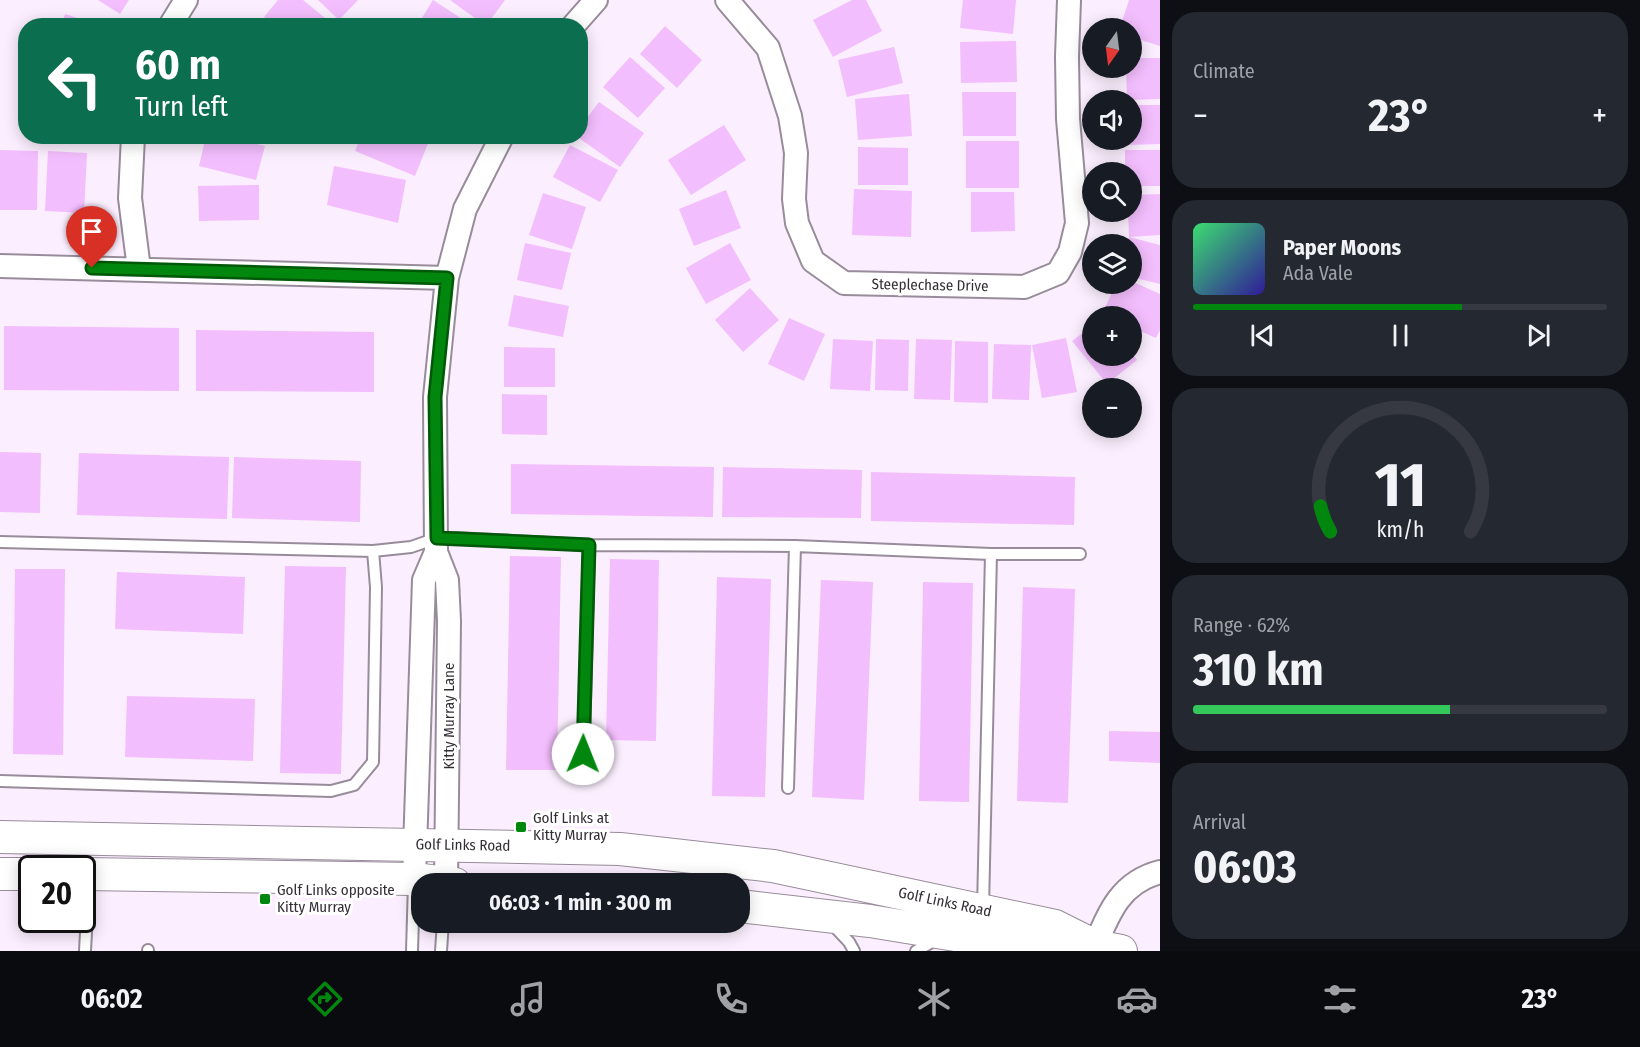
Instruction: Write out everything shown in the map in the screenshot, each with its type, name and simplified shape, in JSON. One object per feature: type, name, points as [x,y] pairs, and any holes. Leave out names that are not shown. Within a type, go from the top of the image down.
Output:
[{"type":"main road","name":"Golf Links Road","points":[[0,837],[620,849],[773,866],[1055,926],[1108,948]]},
{"type":"main road","points":[[0,874],[18,874]]},
{"type":"main road","points":[[96,874],[411,879]]},
{"type":"main road","name":"Golf Links Road","points":[[750,907],[946,933],[1054,951],[1108,948]]},
{"type":"street","points":[[175,18],[186,0]]},
{"type":"street","points":[[580,18],[596,0]]},
{"type":"street","name":"Steeplechase Drive","points":[[727,0],[768,48],[790,116],[796,153],[794,199],[797,223],[813,261],[844,283],[1024,287],[1058,273],[1070,252],[1077,223],[1068,119],[1066,57],[1068,0]]},
{"type":"street","points":[[133,144],[130,198],[139,269]]},
{"type":"street","name":"Kitty Murray Lane","points":[[447,873],[449,621],[447,580],[436,545],[435,397],[447,278],[465,209],[498,144]]},
{"type":"street","points":[[0,266],[447,278]]},
{"type":"street","name":"Kitty Murray Lane","points":[[415,873],[424,580],[436,545]]},
{"type":"street","points":[[1108,948],[1110,909],[1119,896],[1149,875],[1160,872]]},
{"type":"lane","points":[[0,542],[373,551],[436,545],[589,545],[795,546],[991,554],[1080,554]]},
{"type":"lane","points":[[583,778],[589,545]]},
{"type":"lane","points":[[788,788],[795,546]]},
{"type":"lane","points":[[0,781],[331,792],[354,785],[373,762],[376,587],[373,551]]},
{"type":"lane","points":[[983,910],[991,554]]},
{"type":"lane","points":[[825,916],[849,942],[854,951]]},
{"type":"lane","points":[[85,933],[85,951]]},
{"type":"lane","points":[[412,933],[412,951]]},
{"type":"lane","points":[[441,951],[442,933]]},
{"type":"lane","points":[[916,951],[946,933]]},
{"type":"building","points":[[98,0],[129,0],[120,14]]},
{"type":"building","points":[[278,0],[303,0],[325,18],[265,18]]},
{"type":"building","points":[[318,0],[358,0],[341,18],[337,18]]},
{"type":"building","points":[[433,0],[461,18],[422,18]]},
{"type":"building","points":[[450,0],[505,0],[492,18],[475,18]]},
{"type":"building","points":[[852,0],[866,0],[882,31],[833,57],[813,20]]},
{"type":"building","points":[[963,0],[1016,0],[1013,34],[960,28]]},
{"type":"building","points":[[1129,0],[1160,0],[1160,46],[1142,40],[1142,18],[1123,18]]},
{"type":"building","points":[[65,14],[78,18],[64,18]]},
{"type":"building","points":[[665,26],[702,60],[677,88],[640,54]]},
{"type":"building","points":[[1016,41],[1017,82],[961,83],[960,42]]},
{"type":"building","points":[[894,47],[903,83],[847,97],[838,60]]},
{"type":"building","points":[[630,57],[665,88],[638,118],[603,87]]},
{"type":"building","points":[[1142,58],[1160,58],[1160,99],[1142,100],[1142,90],[1127,90],[1126,78],[1142,78]]},
{"type":"building","points":[[962,92],[1016,92],[1016,136],[963,136]]},
{"type":"building","points":[[909,94],[912,136],[858,140],[855,99]]},
{"type":"building","points":[[599,102],[644,133],[620,167],[587,144],[588,116]]},
{"type":"building","points":[[1142,105],[1160,105],[1160,144],[1142,145]]},
{"type":"building","points":[[724,125],[746,160],[691,195],[668,160]]},
{"type":"building","points":[[966,141],[1019,141],[1019,188],[966,188]]},
{"type":"building","points":[[204,144],[265,146],[256,180],[199,166]]},
{"type":"building","points":[[358,144],[428,144],[415,176],[355,151]]},
{"type":"building","points":[[570,145],[618,170],[600,202],[553,177]]},
{"type":"building","points":[[858,147],[908,148],[908,185],[858,185]]},
{"type":"building","points":[[0,150],[38,151],[37,210],[0,210]]},
{"type":"building","points":[[1125,150],[1160,150],[1160,186],[1142,186],[1142,162],[1125,162]]},
{"type":"building","points":[[48,151],[87,153],[84,213],[45,211]]},
{"type":"building","points":[[334,166],[406,180],[398,223],[327,205]]},
{"type":"building","points":[[259,185],[259,220],[199,221],[198,186]]},
{"type":"building","points":[[854,189],[912,191],[911,237],[852,235]]},
{"type":"building","points":[[726,190],[741,228],[694,246],[679,209]]},
{"type":"building","points":[[971,192],[1014,192],[1015,231],[971,232]]},
{"type":"building","points":[[543,193],[586,207],[572,249],[529,235]]},
{"type":"building","points":[[1160,194],[1160,235],[1129,234],[1128,222],[1142,222],[1142,195]]},
{"type":"building","points":[[1142,240],[1160,245],[1160,284],[1142,280]]},
{"type":"building","points":[[525,243],[571,253],[562,290],[517,280]]},
{"type":"building","points":[[730,243],[751,280],[706,304],[686,268]]},
{"type":"building","points":[[1142,286],[1160,294],[1160,330],[1156,338],[1142,332],[1142,306],[1106,306],[1111,294],[1142,294]]},
{"type":"building","points":[[750,288],[779,320],[743,352],[715,320]]},
{"type":"building","points":[[514,295],[569,306],[563,337],[508,326]]},
{"type":"building","points":[[789,318],[825,334],[804,381],[768,364]]},
{"type":"building","points":[[4,326],[179,328],[179,391],[4,390]]},
{"type":"building","points":[[196,330],[374,332],[374,392],[196,391]]},
{"type":"building","points":[[1082,334],[1082,353],[1072,341]]},
{"type":"building","points":[[1066,338],[1077,392],[1042,398],[1032,345]]},
{"type":"building","points":[[833,339],[873,341],[870,391],[830,389]]},
{"type":"building","points":[[876,339],[909,340],[908,391],[875,390]]},
{"type":"building","points":[[916,339],[952,340],[950,400],[914,399]]},
{"type":"building","points":[[955,341],[988,342],[988,403],[954,402]]},
{"type":"building","points":[[994,344],[1031,345],[1029,400],[992,399]]},
{"type":"building","points":[[504,347],[555,348],[555,387],[504,387]]},
{"type":"building","points":[[1092,366],[1130,366],[1114,378],[1102,378]]},
{"type":"building","points":[[502,394],[547,395],[547,435],[502,434]]},
{"type":"building","points":[[0,452],[41,453],[40,513],[0,512]]},
{"type":"building","points":[[79,453],[229,457],[227,519],[77,515]]},
{"type":"building","points":[[234,457],[361,461],[360,522],[232,518]]},
{"type":"building","points":[[511,464],[714,467],[713,517],[511,514]]},
{"type":"building","points":[[723,467],[862,470],[861,518],[722,517]]},
{"type":"building","points":[[871,472],[1075,477],[1074,525],[871,521]]},
{"type":"building","points":[[510,556],[561,557],[557,770],[506,770]]},
{"type":"building","points":[[610,559],[659,560],[656,741],[606,740]]},
{"type":"building","points":[[285,566],[346,567],[341,774],[280,773]]},
{"type":"building","points":[[15,569],[65,569],[63,755],[13,754]]},
{"type":"building","points":[[117,572],[245,577],[243,634],[115,629]]},
{"type":"building","points":[[717,577],[771,579],[765,797],[712,796]]},
{"type":"building","points":[[821,580],[873,582],[864,800],[812,797]]},
{"type":"building","points":[[923,582],[973,583],[969,802],[919,801]]},
{"type":"building","points":[[1023,587],[1075,589],[1068,803],[1017,801]]},
{"type":"building","points":[[127,696],[255,699],[253,761],[125,757]]},
{"type":"building","points":[[1109,731],[1160,732],[1160,763],[1109,761]]},
{"type":"place","name":"Golf Links at Kitty Murray","points":[[521,827]]},
{"type":"place","name":"Golf Links opposite Kitty Murray","points":[[265,899]]},
{"type":"route","points":[[92,268],[447,278],[435,397],[437,538],[589,545],[583,754]]}]
